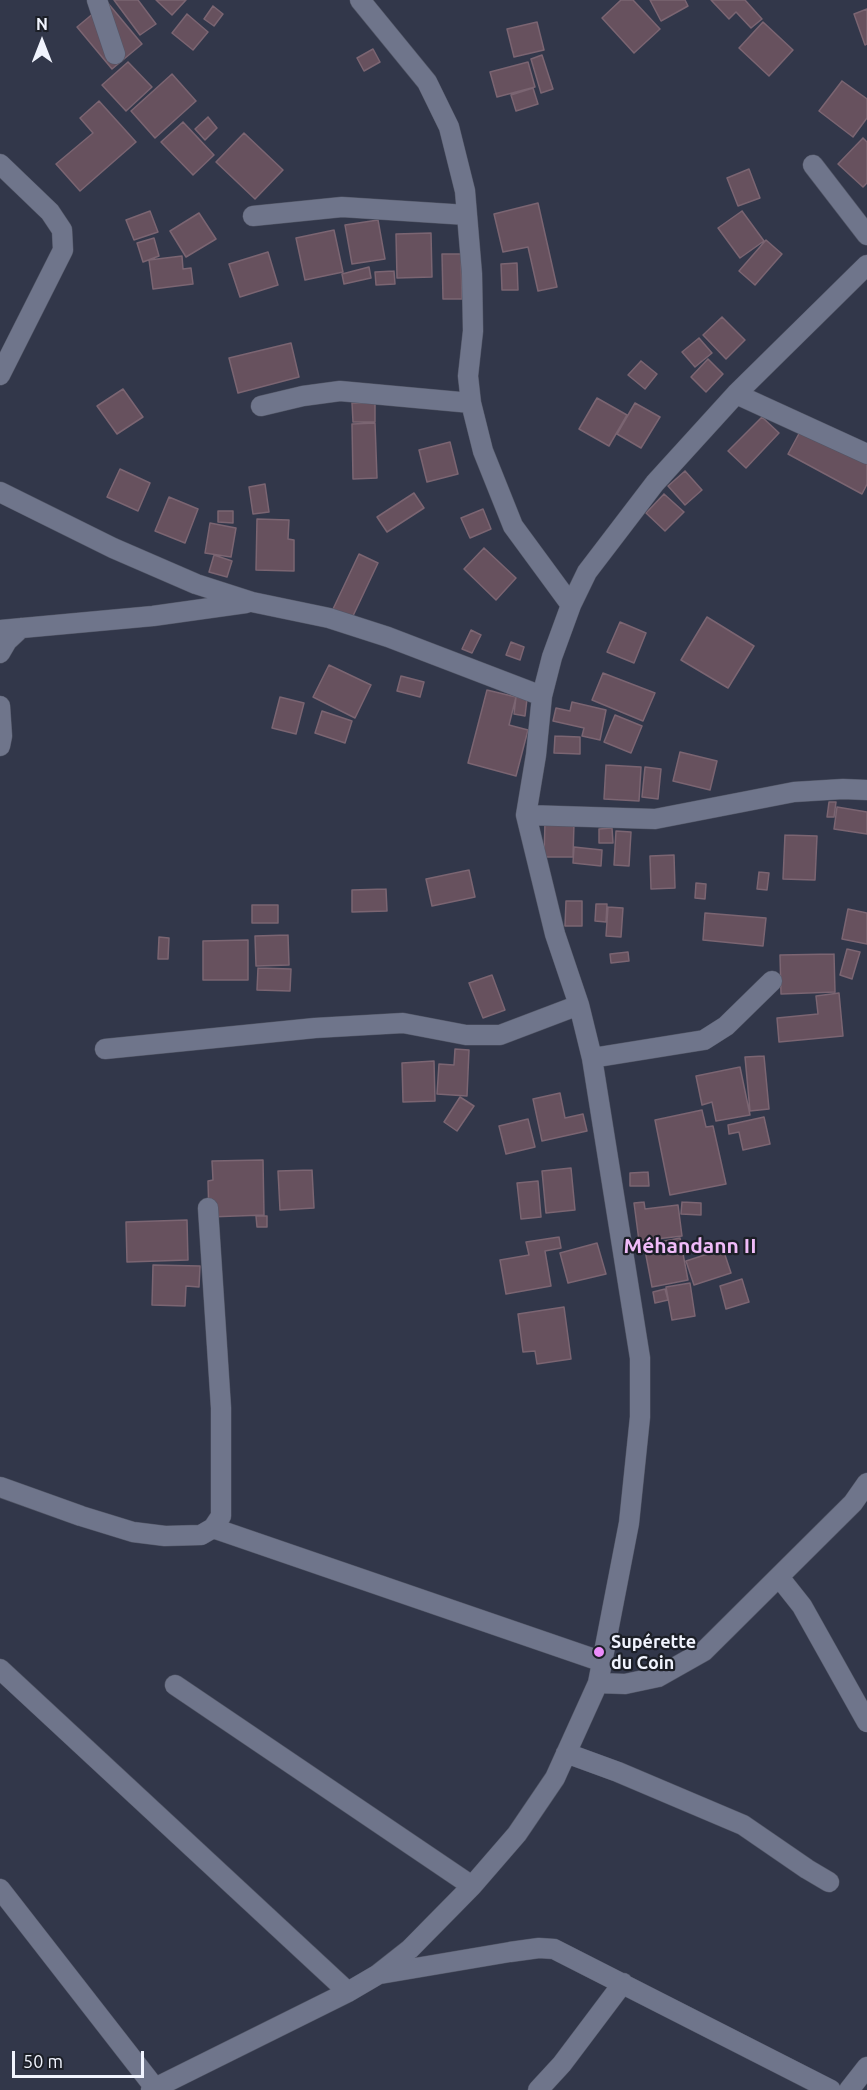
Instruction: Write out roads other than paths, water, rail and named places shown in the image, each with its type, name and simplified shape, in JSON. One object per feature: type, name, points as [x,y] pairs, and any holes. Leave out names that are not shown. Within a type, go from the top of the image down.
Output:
[{"type":"street","points":[[97,0],[114,54]]},
{"type":"street","points":[[368,3],[427,82],[449,127],[465,191],[472,274],[473,331],[468,376],[471,403],[483,452],[513,526],[571,605]]},
{"type":"street","points":[[0,164],[50,212],[62,230],[63,250],[0,375]]},
{"type":"street","points":[[813,165],[867,235]]},
{"type":"street","points":[[253,216],[342,207],[467,216]]},
{"type":"street","points":[[0,1889],[153,2089],[348,1992],[377,1975],[410,1949],[472,1886],[517,1834],[555,1778],[598,1683],[603,1662],[629,1523],[640,1416],[640,1358],[592,1058],[579,1005],[555,934],[526,815],[536,755],[542,696],[552,657],[571,605],[587,572],[656,483],[736,394],[867,264]]},
{"type":"street","points":[[261,406],[340,390],[471,403]]},
{"type":"street","points":[[736,394],[867,454]]},
{"type":"street","points":[[0,492],[113,548],[196,584],[252,602],[339,621],[388,637],[542,696]]},
{"type":"street","points":[[0,630],[153,616],[252,602]]},
{"type":"street","points":[[0,653],[7,640],[21,628]]},
{"type":"street","points":[[0,706],[2,736],[0,746]]},
{"type":"street","points":[[526,815],[655,819],[794,792],[867,790]]},
{"type":"street","points":[[592,1058],[704,1040],[726,1026],[772,981]]},
{"type":"street","points":[[105,1049],[315,1028],[403,1023],[465,1035],[500,1035],[579,1005]]},
{"type":"street","points":[[0,1487],[133,1532],[165,1536],[201,1535],[213,1528],[221,1516],[221,1408],[208,1208]]},
{"type":"street","points":[[598,1683],[625,1684],[657,1677],[704,1651],[853,1503],[867,1482]]},
{"type":"street","points":[[213,1528],[603,1662]]},
{"type":"street","points":[[779,1576],[802,1606],[867,1722]]},
{"type":"street","points":[[0,1669],[348,1992]]},
{"type":"street","points":[[176,1685],[472,1886]]},
{"type":"street","points":[[566,1753],[618,1772],[743,1826],[830,1882]]},
{"type":"street","points":[[377,1975],[539,1948],[554,1949],[831,2090]]},
{"type":"street","points":[[538,2090],[561,2064],[623,1983]]},
{"type":"street","points":[[849,2090],[867,2067]]},
{"type":"place","name":"Supérette du Coin","points":[[599,1652]]},
{"type":"district","name":"Méhandann II","points":[[690,1246]]}]
